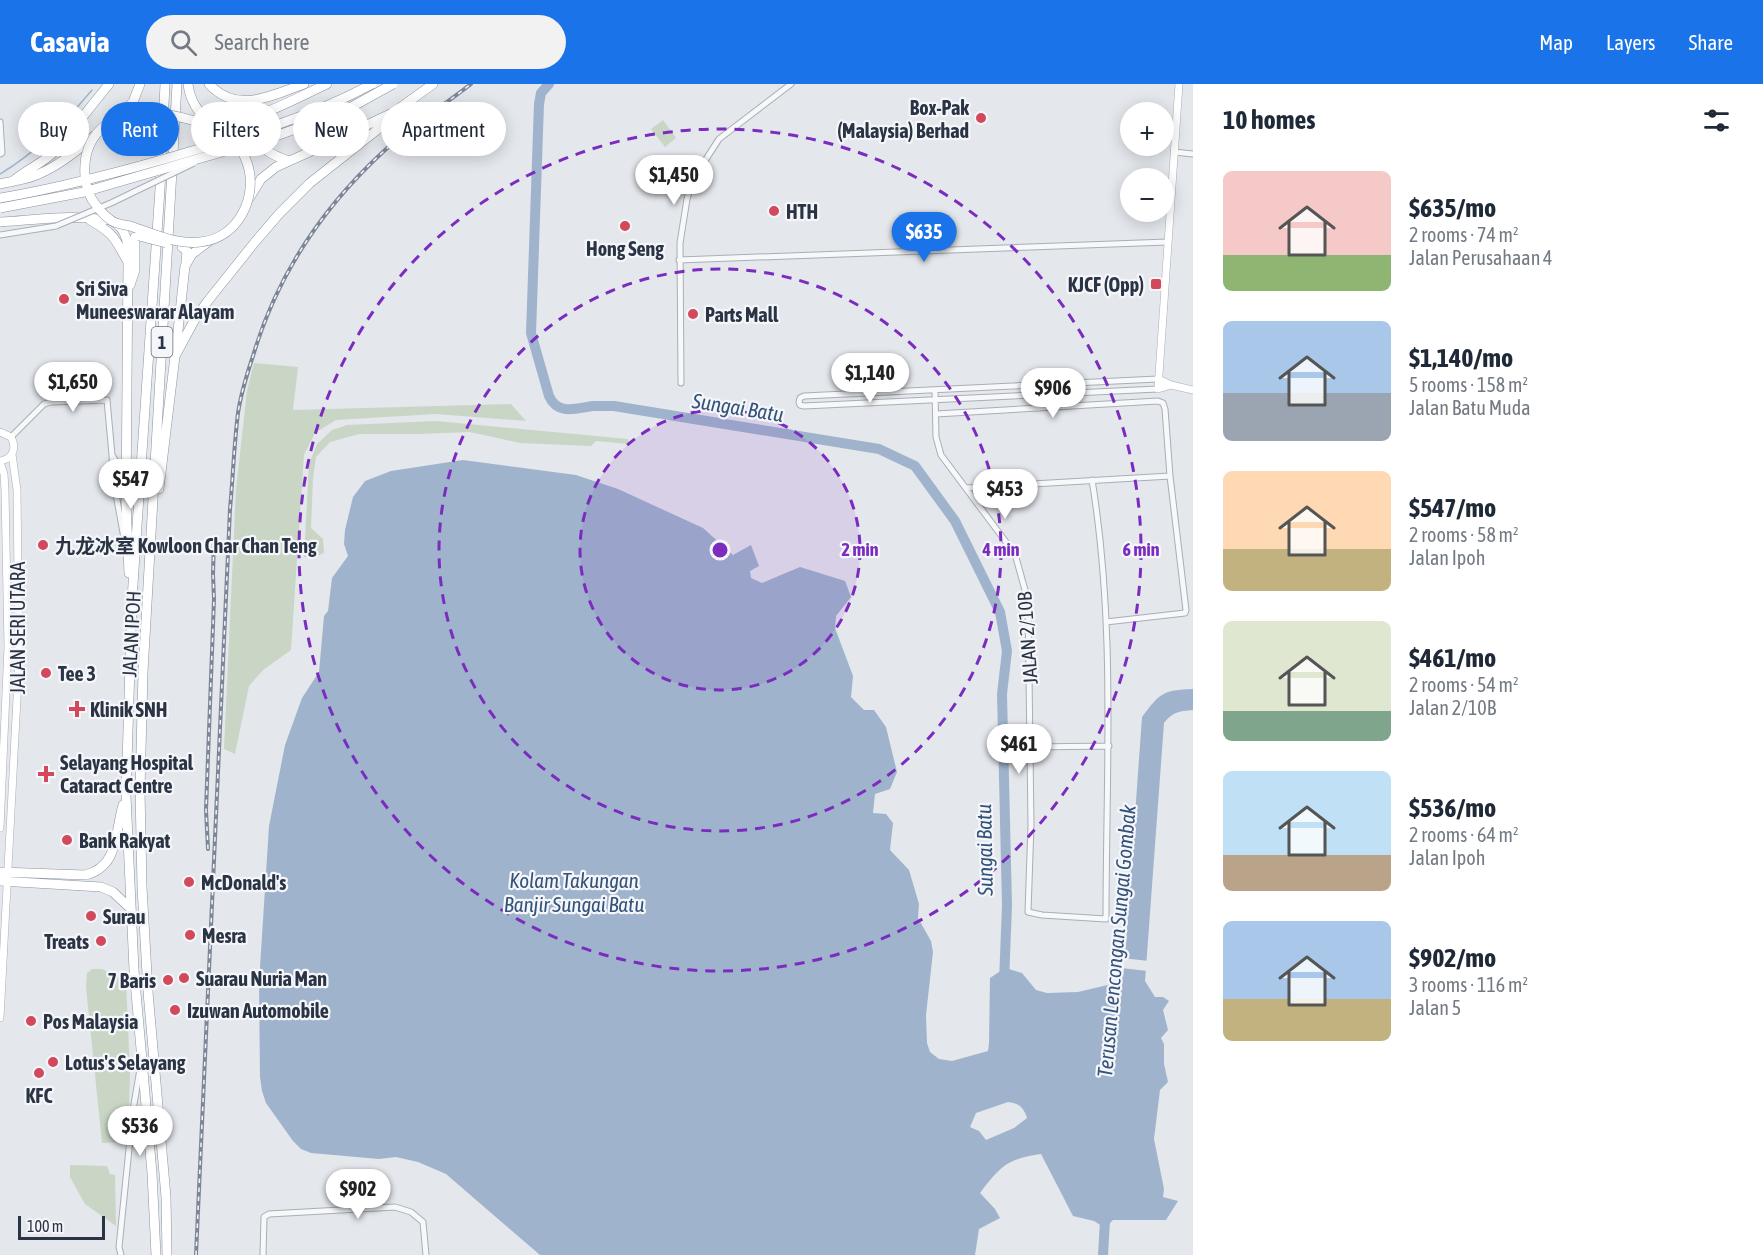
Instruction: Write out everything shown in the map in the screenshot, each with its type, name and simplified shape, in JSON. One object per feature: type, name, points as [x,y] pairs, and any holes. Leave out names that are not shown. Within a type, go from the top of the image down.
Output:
[{"type":"highway","points":[[13,181],[25,171],[48,159],[109,84]]},
{"type":"highway","points":[[133,102],[140,84]]},
{"type":"highway","name":"JALAN IPOH","points":[[156,1255],[152,1173],[130,908],[126,796],[132,599],[165,84]]},
{"type":"highway","name":"JALAN IPOH","points":[[167,1255],[166,1197],[148,992],[142,887],[140,790],[147,599],[177,84]]},
{"type":"highway","points":[[188,84],[193,102]]},
{"type":"highway","points":[[209,84],[222,95],[243,101],[259,100],[304,84]]},
{"type":"highway","points":[[281,104],[327,84]]},
{"type":"highway","points":[[0,198],[82,183],[269,128],[319,110],[372,84]]},
{"type":"highway","points":[[281,134],[329,117],[393,84]]},
{"type":"highway","points":[[408,102],[434,84]]},
{"type":"highway","points":[[185,266],[192,254],[236,224],[261,179],[268,172],[276,166],[344,137],[381,118]]},
{"type":"highway","points":[[175,356],[207,302],[279,214],[310,183],[381,127]]},
{"type":"highway","points":[[0,184],[24,179],[45,171],[79,149],[101,129]]},
{"type":"highway","points":[[98,132],[90,143],[87,154],[86,183],[92,201],[122,231],[129,251],[127,557],[132,599]]},
{"type":"highway","points":[[0,208],[84,192],[208,156]]},
{"type":"highway","points":[[245,156],[250,172],[250,197]]},
{"type":"highway","points":[[272,156],[289,161]]},
{"type":"highway","points":[[0,222],[86,218],[112,221],[183,242],[208,242]]},
{"type":"highway","points":[[86,218],[111,233],[128,262]]},
{"type":"highway","points":[[128,290],[135,270],[135,237],[139,236],[182,247],[188,252],[147,599]]},
{"type":"highway","points":[[4,877],[96,873],[103,867],[115,847],[119,819],[126,796]]},
{"type":"highway","points":[[4,877],[101,887],[113,892],[130,908]]},
{"type":"street","points":[[681,383],[679,260],[682,222],[690,187],[714,144],[791,84]]},
{"type":"street","points":[[1179,84],[1174,152],[1193,154]]},
{"type":"street","points":[[0,122],[1,153]]},
{"type":"street","points":[[0,235],[56,226],[111,203],[209,156]]},
{"type":"street","points":[[1158,389],[1174,156]]},
{"type":"street","points":[[679,260],[1168,242]]},
{"type":"street","points":[[1171,385],[1158,389],[936,401],[804,406],[799,402],[804,396],[1158,379],[1171,385],[1193,390]]},
{"type":"street","name":"JALAN 2/10B","points":[[935,390],[936,437],[941,455],[1015,554],[1029,602],[1031,825],[1028,912],[1106,919],[1109,746]]},
{"type":"street","points":[[0,432],[11,437],[44,404],[107,400],[113,478],[127,557]]},
{"type":"street","points":[[936,414],[1158,401],[1165,405],[1170,476],[1186,604],[1185,613],[1106,622]]},
{"type":"street","name":"JALAN SERI UTARA","points":[[0,1018],[4,877],[19,661],[17,490],[12,454],[14,445],[11,437]]},
{"type":"street","points":[[0,462],[12,454]]},
{"type":"street","points":[[112,455],[117,463],[122,465],[127,461]]},
{"type":"street","name":"JALAN SERI UTARA","points":[[0,462],[4,474],[5,491],[8,647],[0,828]]},
{"type":"street","points":[[966,488],[1170,476]]},
{"type":"street","points":[[1031,747],[1109,746],[1102,547],[1092,480]]},
{"type":"street","points":[[121,1255],[119,1247],[132,1110],[142,1059]]},
{"type":"street","points":[[263,1255],[264,1217],[269,1214],[395,1207],[411,1212],[423,1222],[426,1255]]},
{"type":"green space","points":[[663,120],[676,138],[665,147],[651,129]]},
{"type":"green space","points":[[254,363],[298,367],[293,410],[511,404],[526,421],[436,414],[336,420],[315,433],[304,455],[291,650],[263,670],[249,686],[235,754],[224,749],[236,489],[247,391]]},
{"type":"green space","points":[[436,421],[628,439],[629,444],[596,441],[591,446],[520,443],[470,432],[359,434],[330,442],[316,457],[313,478],[311,528],[323,539],[324,553],[304,557],[309,464],[317,444],[332,430],[347,425]]},
{"type":"green space","points":[[92,969],[102,969],[126,980],[130,1072],[128,1142],[102,1143],[86,987],[87,973]]},
{"type":"green space","points":[[70,1165],[107,1166],[110,1174],[115,1175],[116,1226],[85,1204],[70,1177]]},
{"type":"water","name":"Kolam Takungan Banjir Sungai Batu","points":[[463,460],[576,475],[618,489],[703,528],[733,555],[751,545],[759,566],[750,571],[751,578],[762,583],[800,567],[845,581],[851,597],[836,616],[835,628],[853,676],[851,697],[864,710],[874,710],[886,727],[897,772],[890,789],[875,794],[873,813],[886,814],[893,823],[890,850],[909,870],[919,904],[918,918],[931,941],[933,952],[926,1015],[927,1043],[930,1052],[939,1059],[952,1061],[988,1051],[990,978],[1005,968],[1022,973],[1036,990],[1047,993],[1078,992],[1116,983],[1122,977],[1142,717],[1163,694],[1175,690],[1193,689],[1193,710],[1170,716],[1164,723],[1145,981],[1155,997],[1163,997],[1169,1001],[1163,1010],[1168,1030],[1161,1038],[1164,1044],[1164,1064],[1168,1082],[1160,1090],[1154,1139],[1164,1189],[1163,1197],[1178,1201],[1166,1220],[1113,1220],[1105,1228],[1094,1221],[1073,1216],[1041,1154],[1012,1161],[994,1176],[980,1193],[1000,1218],[979,1229],[975,1255],[540,1255],[446,1174],[418,1162],[396,1157],[379,1159],[311,1153],[301,1149],[266,1103],[260,1077],[259,983],[269,826],[285,745],[302,698],[319,672],[324,616],[328,611],[332,578],[348,556],[344,544],[345,530],[353,497],[365,481],[391,471]],"holes":[[[1008,1102],[1020,1107],[1027,1118],[1014,1128],[986,1140],[979,1131],[970,1127],[976,1113]]]},
{"type":"pier","points":[[1122,958],[1149,961],[1148,971],[1121,968]]},
{"type":"waterway","name":"Sungai Batu","points":[[549,84],[541,93],[539,104],[531,333],[549,396],[553,402],[557,406],[568,409],[614,406],[879,449],[915,466],[955,521],[1000,612],[1007,651],[1002,694],[1007,905],[1004,982]]},
{"type":"waterway","points":[[0,174],[49,136],[92,90]]},
{"type":"waterway","name":"Sungai Batu","points":[[1102,1218],[1105,1221],[1103,1255]]},
{"type":"railway","points":[[196,1255],[230,509],[241,398],[263,326],[275,298],[289,270],[322,219],[341,195],[384,151],[471,84]]},
{"type":"railway","points":[[208,849],[206,810],[214,539]]},
{"type":"place","name":"Box-Pak (Malaysia) Berhad","points":[[981,118]]},
{"type":"place","name":"HTH","points":[[774,211]]},
{"type":"place","name":"Hong Seng","points":[[625,226]]},
{"type":"place","name":"KJCF (Opp)","points":[[1156,284]]},
{"type":"place","name":"Sri Siva Muneeswarar Alayam","points":[[64,299]]},
{"type":"place","name":"Parts Mall","points":[[693,314]]},
{"type":"place","name":"九龙冰室 Kowloon Char Chan Teng","points":[[43,545]]},
{"type":"place","name":"Tee 3","points":[[46,673]]},
{"type":"place","name":"Klinik SNH","points":[[77,709]]},
{"type":"place","name":"Selayang Hospital Cataract Centre","points":[[46,774]]},
{"type":"place","name":"Bank Rakyat","points":[[67,840]]},
{"type":"place","name":"McDonald's","points":[[189,882]]},
{"type":"place","name":"Surau","points":[[91,916]]},
{"type":"place","name":"Mesra","points":[[190,935]]},
{"type":"place","name":"Treats","points":[[101,941]]},
{"type":"place","name":"Suarau Nuria Man","points":[[184,978]]},
{"type":"place","name":"7 Baris","points":[[168,980]]},
{"type":"place","name":"Izuwan Automobile","points":[[175,1010]]},
{"type":"place","name":"Pos Malaysia","points":[[31,1021]]},
{"type":"place","name":"Lotus's Selayang","points":[[53,1062]]},
{"type":"place","name":"KFC","points":[[39,1073]]},
{"type":"water label","name":"Terusan Lencongan Sungai Gombak","points":[[1116,941]]}]
